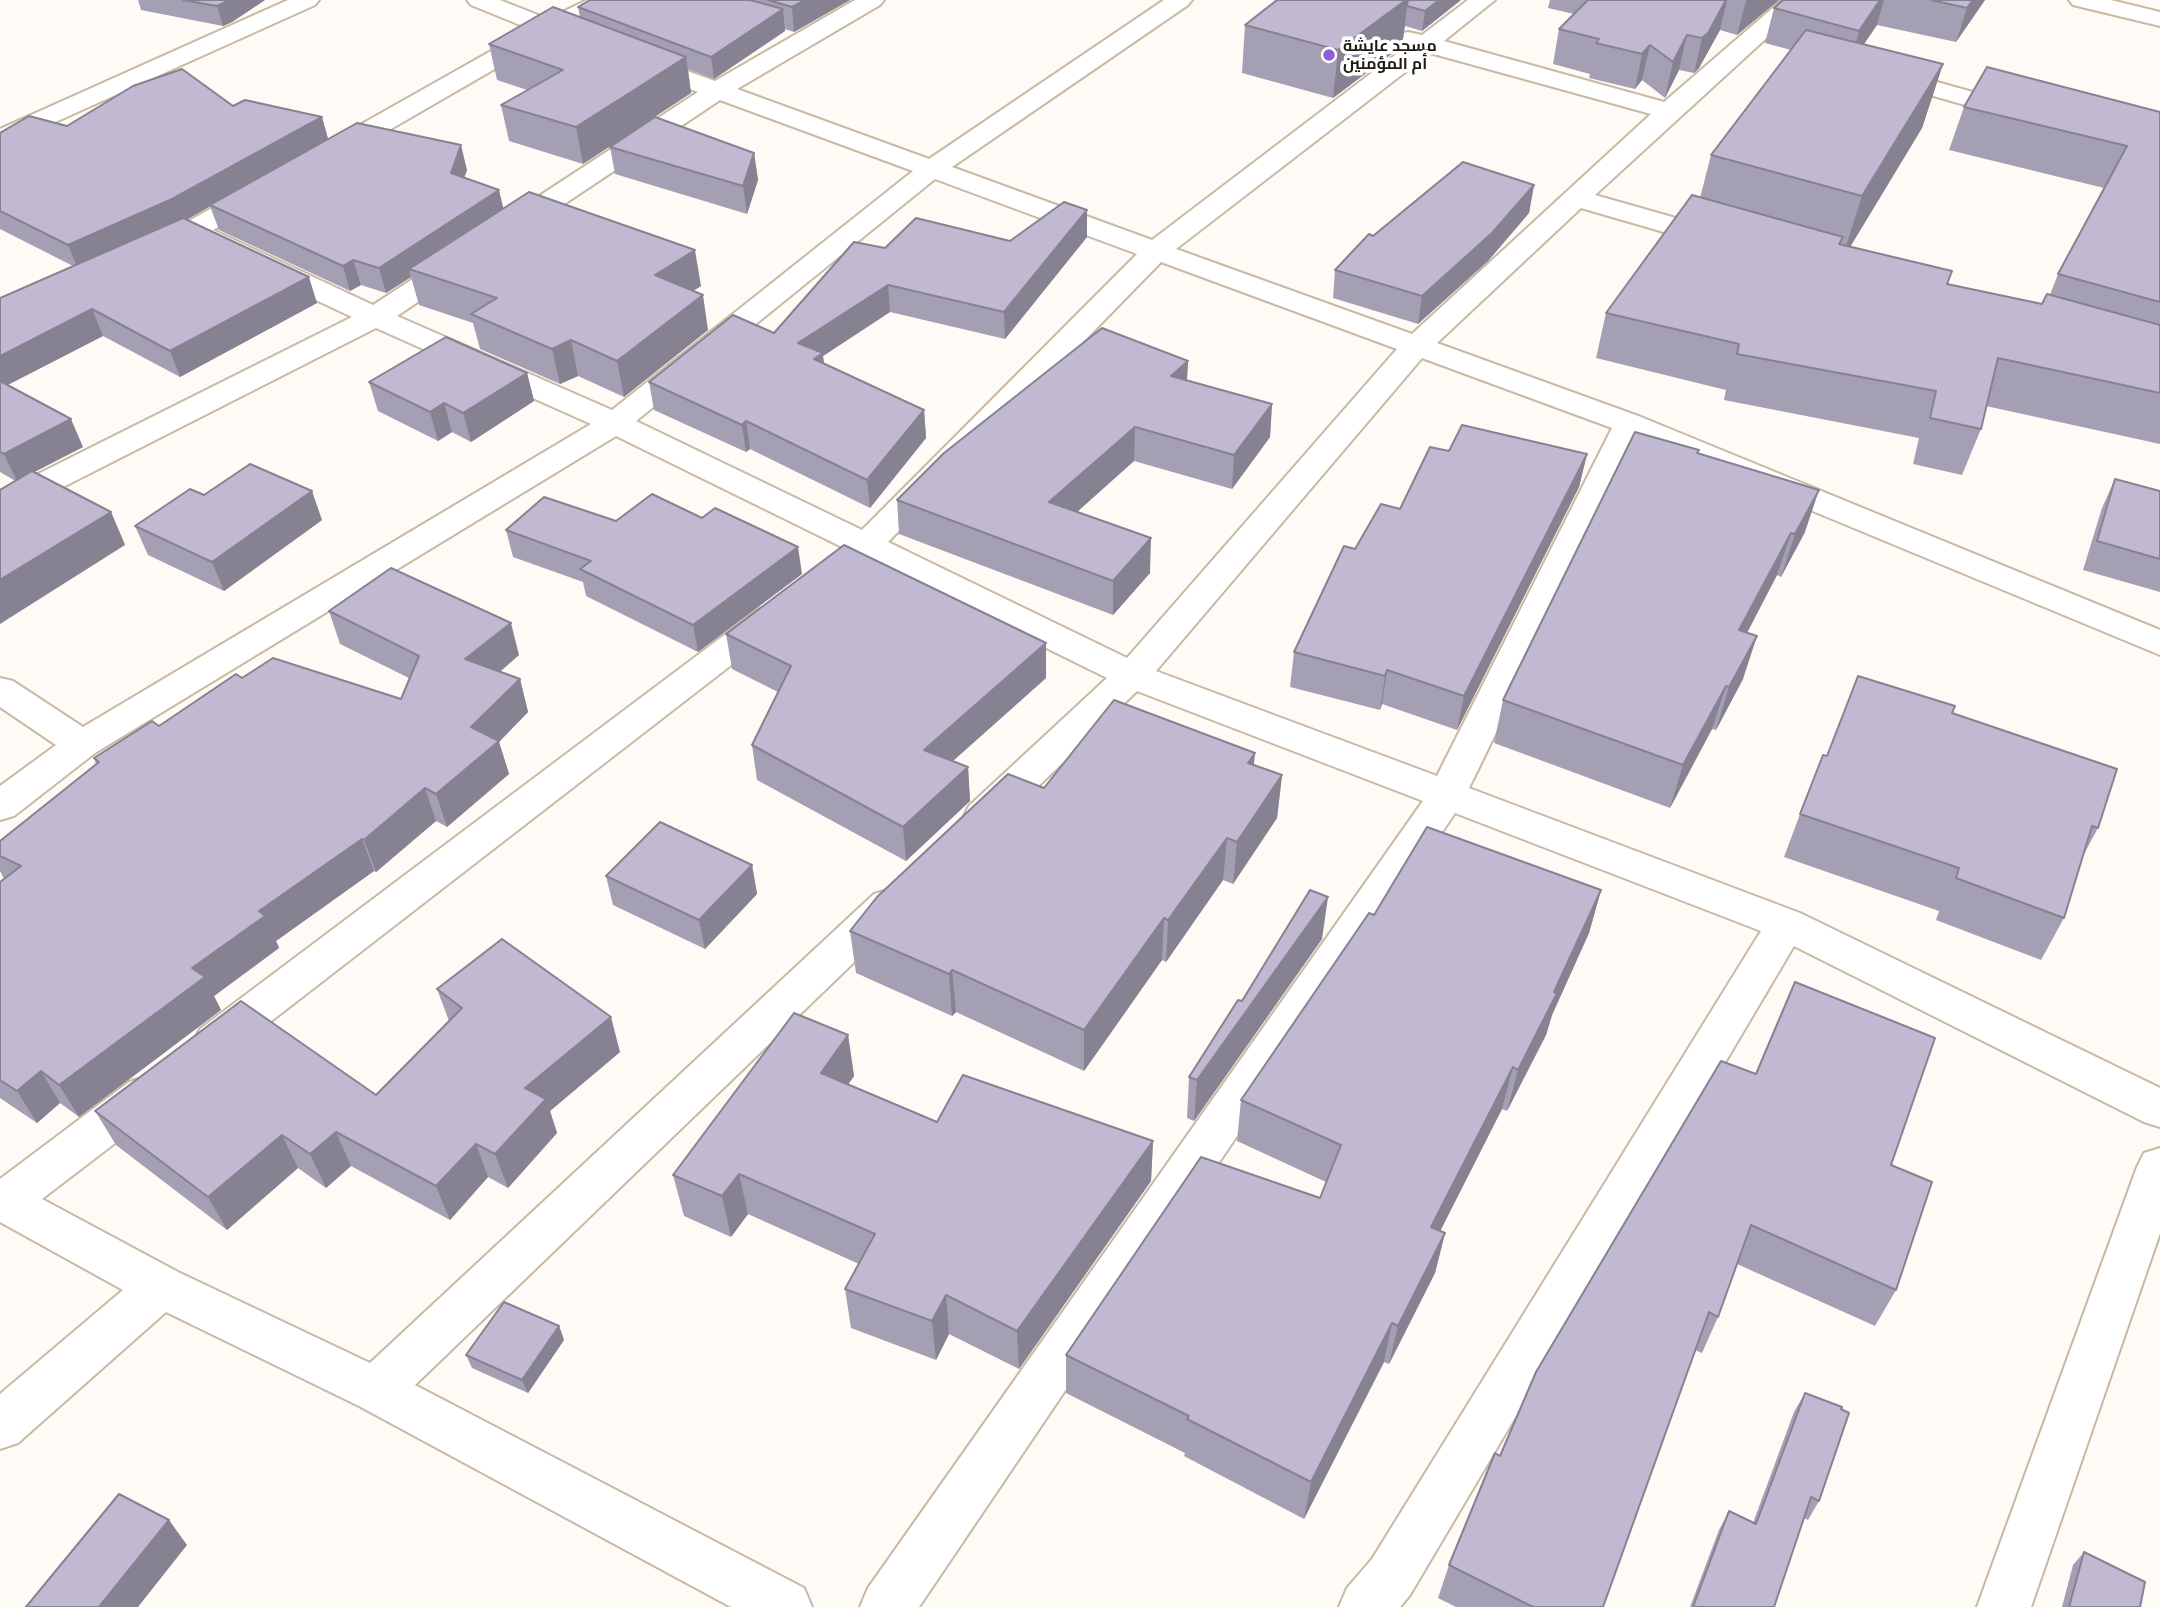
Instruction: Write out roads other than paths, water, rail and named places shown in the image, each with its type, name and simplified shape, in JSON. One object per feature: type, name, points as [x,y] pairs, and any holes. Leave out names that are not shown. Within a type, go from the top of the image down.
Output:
[{"type":"street","points":[[0,139],[307,0]]},
{"type":"street","points":[[479,0],[716,92],[933,168],[1630,424],[2160,643]]},
{"type":"street","points":[[605,0],[549,28],[180,236],[375,317],[615,423],[1132,675],[1786,923],[2160,1109]]},
{"type":"street","points":[[0,506],[375,317],[716,92],[872,0]]},
{"type":"street","points":[[0,806],[82,744],[615,423],[933,168],[1180,0]]},
{"type":"street","points":[[785,1607],[376,1390],[161,1287],[2,1200],[181,1067],[866,545],[1157,250],[1483,0]]},
{"type":"street","points":[[960,837],[1132,675],[1416,346],[1669,111],[1796,0]]},
{"type":"street","points":[[2081,0],[2160,19]]},
{"type":"street","points":[[1388,33],[1669,111]]},
{"type":"street","points":[[1875,72],[2043,119]]},
{"type":"street","points":[[1576,198],[1748,248]]},
{"type":"street","points":[[887,1607],[1447,795],[1630,424]]},
{"type":"street","points":[[0,690],[82,744]]},
{"type":"street","points":[[376,1390],[910,885]]},
{"type":"street","points":[[1366,1607],[1391,1577],[1786,923]]},
{"type":"street","points":[[2004,1607],[2160,1167]]},
{"type":"street","points":[[0,1426],[161,1287]]},
{"type":"place","name":"مسجد عايشة أم المؤمنين","points":[[1329,55]]}]
